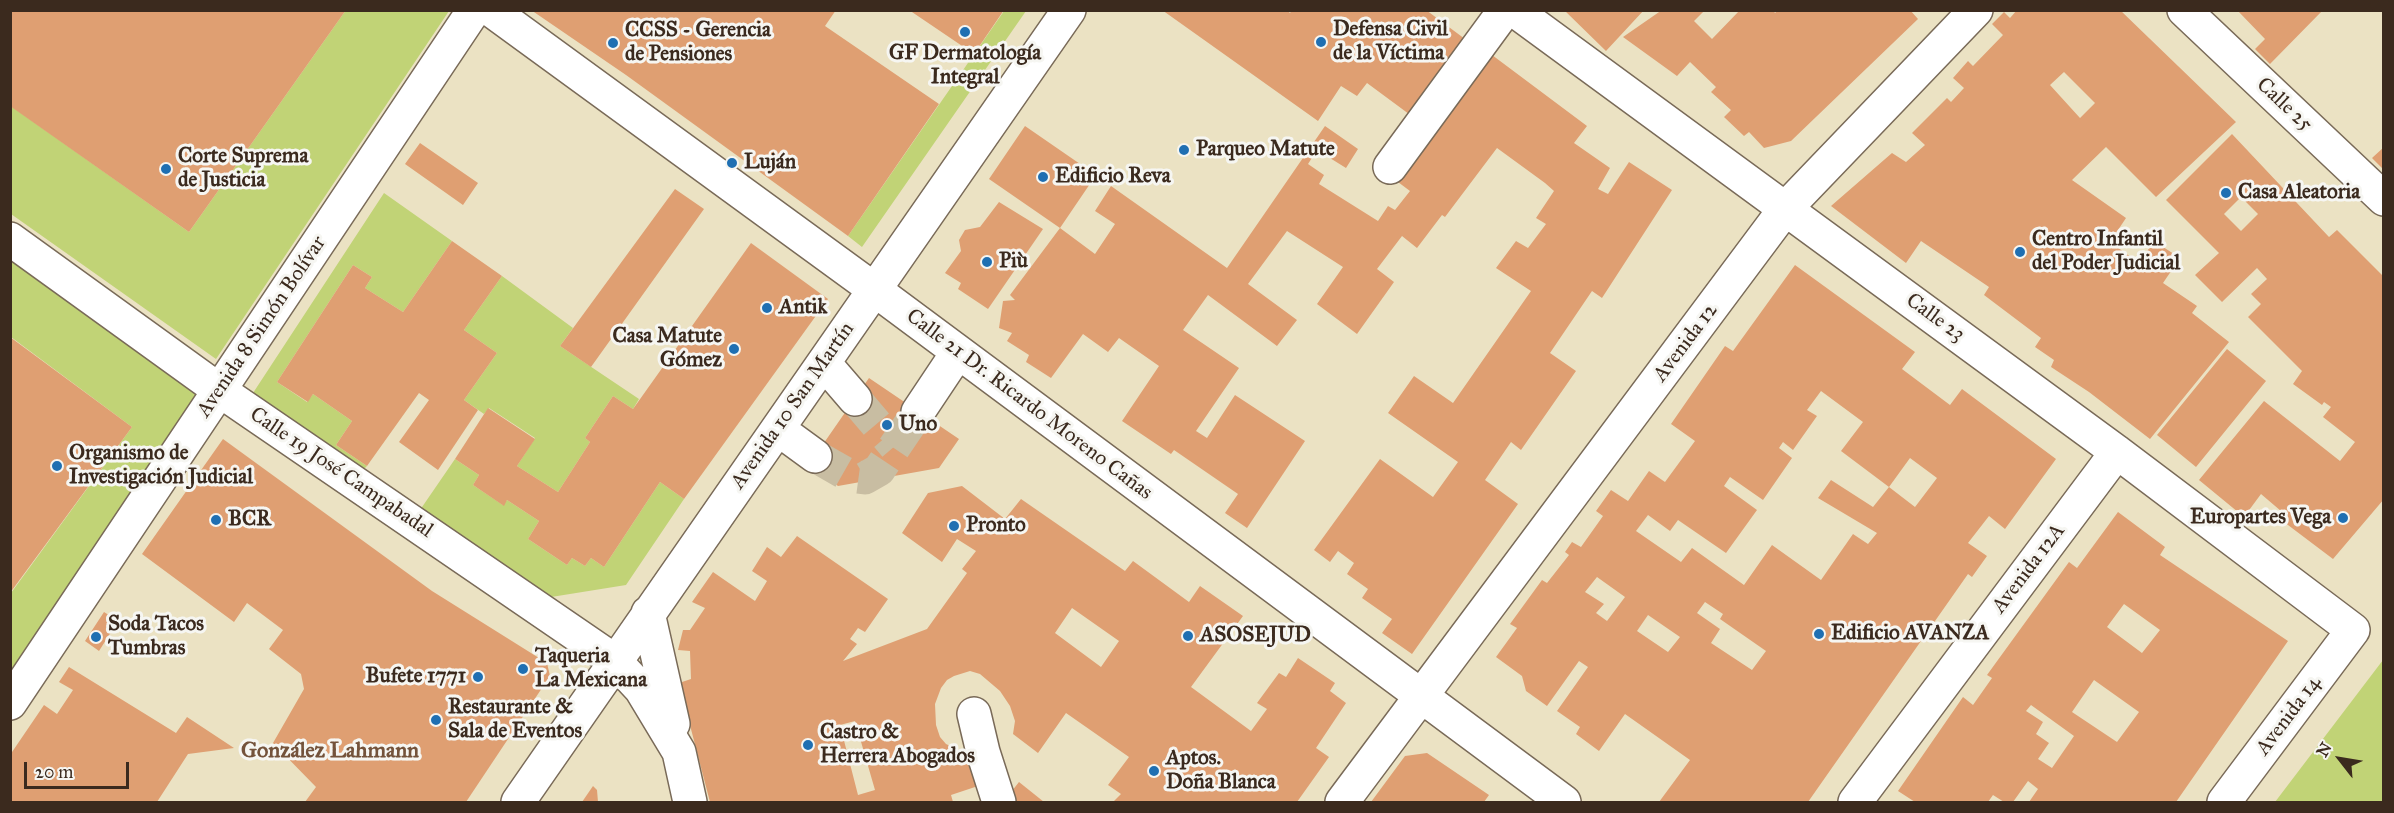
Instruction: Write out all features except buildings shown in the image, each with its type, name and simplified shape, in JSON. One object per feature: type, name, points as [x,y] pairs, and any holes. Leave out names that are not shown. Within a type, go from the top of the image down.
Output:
[{"type":"street","name":"Avenida 8 Simón Bolívar","points":[[10,703],[474,10]]},
{"type":"street","name":"Calle 21 Dr. Ricardo Moreno Cañas","points":[[491,10],[875,290],[1564,802]]},
{"type":"street","name":"Avenida 10 San Martín","points":[[518,802],[1069,10]]},
{"type":"street","points":[[1390,167],[1505,10]]},
{"type":"street","name":"Calle 23","points":[[1514,10],[2117,452],[2353,630]]},
{"type":"street","name":"Avenida 12","points":[[1342,802],[1422,698],[1785,209],[1976,10]]},
{"type":"street","name":"Calle 25","points":[[2184,10],[2384,199]]},
{"type":"street","name":"Calle 19 José Campabadal","points":[[10,239],[219,390],[615,661],[641,689],[679,752]]},
{"type":"street","points":[[918,412],[958,352]]},
{"type":"street","points":[[824,363],[855,399]]},
{"type":"street","points":[[778,429],[815,456]]},
{"type":"street","name":"Avenida 12A","points":[[1856,802],[2117,452]]},
{"type":"street","points":[[648,613],[690,802]]},
{"type":"street","name":"Avenida 14","points":[[2224,802],[2353,630]]},
{"type":"street","points":[[974,714],[999,802]]},
{"type":"green space","points":[[346,10],[449,11],[216,359],[11,214],[11,106],[189,232]]},
{"type":"green space","points":[[1004,11],[1026,11],[862,247],[848,236]]},
{"type":"green space","points":[[384,193],[452,241],[403,312],[365,288],[372,277],[353,265],[277,382],[307,402],[313,394],[352,421],[336,445],[367,466],[363,470],[253,393]]},
{"type":"green space","points":[[11,259],[198,394],[11,670],[11,593],[132,427],[11,337]]},
{"type":"green space","points":[[502,276],[573,328],[560,346],[639,399],[633,409],[613,396],[585,438],[590,442],[558,492],[517,466],[535,438],[489,408],[484,414],[464,400],[497,353],[464,330]]},
{"type":"green space","points":[[455,459],[479,475],[473,485],[503,505],[507,500],[539,521],[528,539],[567,565],[572,558],[585,566],[591,558],[604,567],[660,482],[684,499],[626,585],[545,598],[420,510]]},
{"type":"green space","points":[[2383,660],[2383,802],[2275,802]]},
{"type":"tunnel","points":[[855,399],[895,446]]},
{"type":"tunnel","points":[[815,456],[850,476],[865,478],[879,470],[918,412]]},
{"type":"place","name":"GF Dermatología Integral","points":[[965,32]]},
{"type":"place","name":"Defensa Civil de la Víctima","points":[[1321,42]]},
{"type":"place","name":"CCSS - Gerencia de Pensiones","points":[[613,43]]},
{"type":"place","name":"Parqueo Matute","points":[[1184,150]]},
{"type":"place","name":"Luján","points":[[732,163]]},
{"type":"place","name":"Corte Suprema de Justicia","points":[[166,169]]},
{"type":"place","name":"Edificio Reva","points":[[1043,177]]},
{"type":"place","name":"Casa Aleatoria","points":[[2226,193]]},
{"type":"place","name":"Centro Infantil del Poder Judicial","points":[[2020,252]]},
{"type":"place","name":"Più","points":[[987,262]]},
{"type":"place","name":"Antik","points":[[767,308]]},
{"type":"place","name":"Casa Matute Gómez","points":[[734,349]]},
{"type":"place","name":"Uno","points":[[887,425]]},
{"type":"place","name":"Organismo de Investigación Judicial","points":[[57,466]]},
{"type":"place","name":"Europartes Vega","points":[[2343,518]]},
{"type":"place","name":"BCR","points":[[216,520]]},
{"type":"place","name":"Pronto","points":[[954,526]]},
{"type":"place","name":"Edificio AVANZA","points":[[1819,634]]},
{"type":"place","name":"ASOSEJUD","points":[[1188,636]]},
{"type":"place","name":"Soda Tacos Tumbras","points":[[96,637]]},
{"type":"place","name":"Taqueria La Mexicana","points":[[523,669]]},
{"type":"place","name":"Bufete 1771","points":[[478,677]]},
{"type":"place","name":"Restaurante & Sala de Eventos","points":[[436,720]]},
{"type":"place","name":"Castro & Herrera Abogados","points":[[808,745]]},
{"type":"place","name":"Aptos. Doña Blanca","points":[[1154,771]]},
{"type":"district","name":"González Lahmann","points":[[330,752]]}]
